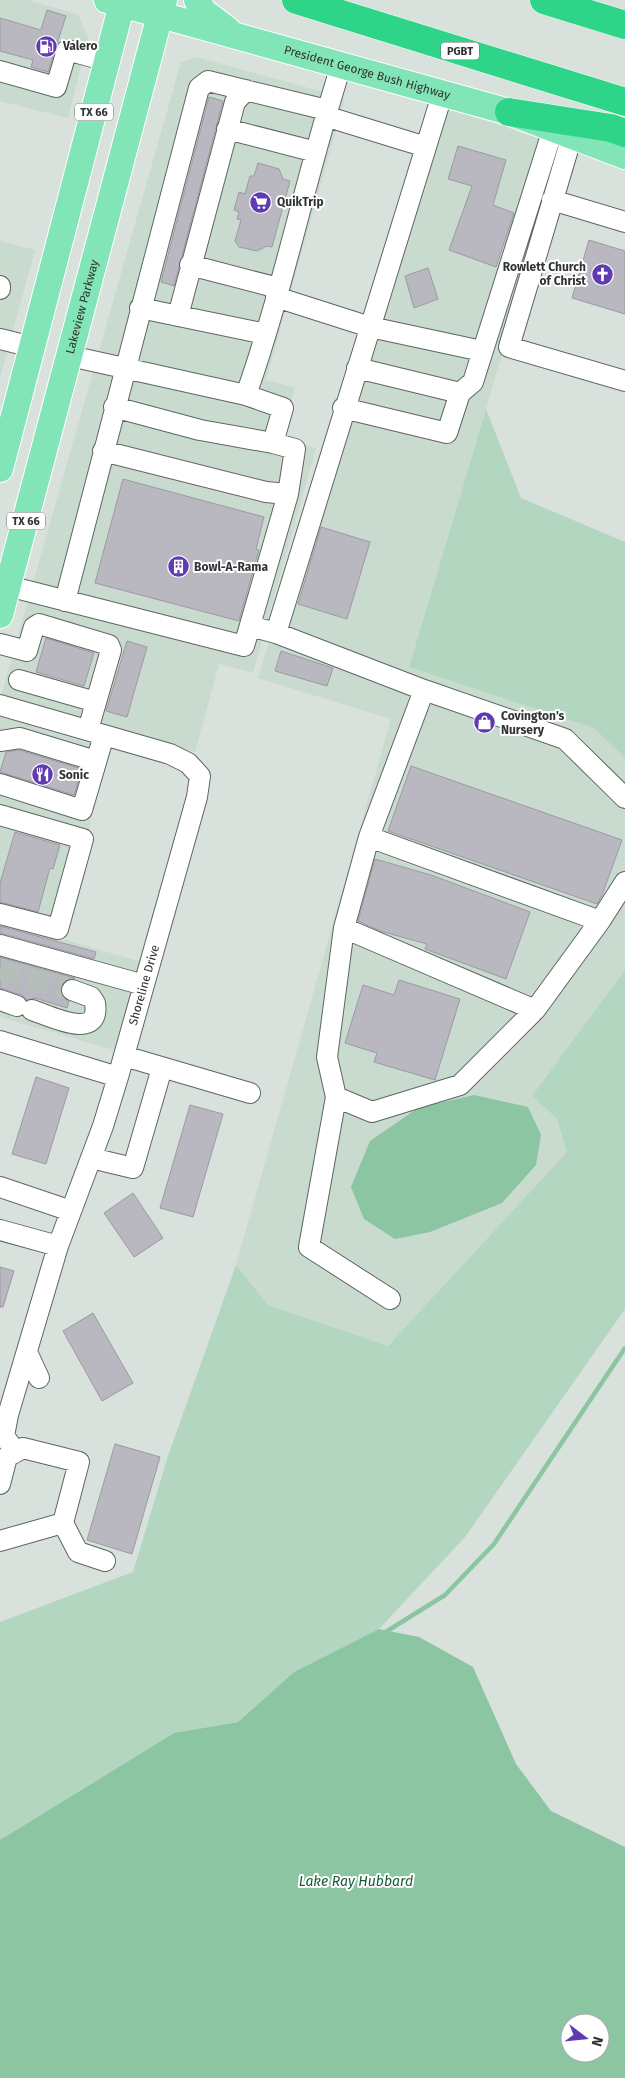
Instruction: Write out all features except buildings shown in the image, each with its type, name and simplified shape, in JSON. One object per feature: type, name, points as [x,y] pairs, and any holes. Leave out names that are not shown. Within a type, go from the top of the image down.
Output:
[{"type":"highway","name":"PGBT","points":[[296,0],[625,102]]},
{"type":"highway","points":[[544,0],[625,25]]},
{"type":"highway","points":[[509,112],[611,128],[625,132]]},
{"type":"main road","points":[[197,0],[203,11],[237,37]]},
{"type":"main road","name":"President George Bush Highway","points":[[117,2],[162,8],[237,37],[509,112],[625,156]]},
{"type":"main road","name":"TX 66","points":[[0,468],[107,61],[117,2]]},
{"type":"main road","name":"Lakeview Parkway","points":[[0,615],[162,8]]},
{"type":"main road","points":[[32,346],[70,356]]},
{"type":"street","points":[[0,71],[56,87],[67,50],[107,61]]},
{"type":"street","points":[[246,395],[266,334],[340,66]]},
{"type":"street","points":[[65,601],[124,368],[199,88],[208,81],[246,90],[326,113],[426,147]]},
{"type":"street","points":[[178,316],[226,129],[235,102],[246,90]]},
{"type":"street","points":[[276,633],[343,408],[442,95]]},
{"type":"street","points":[[226,129],[316,152]]},
{"type":"street","points":[[563,132],[552,200],[509,347],[625,380]]},
{"type":"street","points":[[343,408],[447,433],[460,393],[473,382],[482,350],[563,132]]},
{"type":"street","points":[[552,200],[625,222]]},
{"type":"street","points":[[190,265],[277,293],[370,327],[482,350]]},
{"type":"street","points":[[140,308],[266,334]]},
{"type":"street","points":[[0,339],[32,346]]},
{"type":"street","points":[[70,356],[246,395],[283,408],[273,443]]},
{"type":"street","points":[[357,368],[460,393]]},
{"type":"street","points":[[8,586],[244,646],[288,494],[295,448],[200,430],[114,407]]},
{"type":"street","points":[[103,451],[266,492],[288,494]]},
{"type":"street","points":[[0,784],[82,810],[96,761],[96,702],[111,650],[109,645],[39,624],[34,627],[19,680],[6,706]]},
{"type":"street","points":[[250,626],[276,633],[424,690],[565,739],[625,798]]},
{"type":"street","points":[[0,644],[27,651]]},
{"type":"street","points":[[19,680],[96,702]]},
{"type":"street","points":[[390,1299],[309,1247],[336,1097],[327,1057],[344,928],[369,837],[424,690]]},
{"type":"street","name":"Shoreline Drive","points":[[2,1434],[58,1246],[91,1158],[118,1077],[197,796],[200,776],[188,763],[170,754],[6,706]]},
{"type":"street","points":[[0,741],[20,738],[96,761]]},
{"type":"street","points":[[0,815],[83,839],[58,929],[0,914]]},
{"type":"street","points":[[369,837],[600,921]]},
{"type":"street","points":[[336,1097],[372,1112],[460,1085],[535,1010],[600,921],[625,882]]},
{"type":"street","points":[[344,928],[535,1010]]},
{"type":"street","points":[[0,945],[144,985]]},
{"type":"street","points":[[16,1005],[79,1026],[88,1024],[94,1018],[95,1003],[91,997],[72,990]]},
{"type":"street","points":[[0,1041],[118,1077]]},
{"type":"street","points":[[124,1056],[250,1093]]},
{"type":"street","points":[[91,1158],[133,1168],[162,1068]]},
{"type":"street","points":[[0,1187],[71,1211]]},
{"type":"street","points":[[0,1230],[58,1246]]},
{"type":"street","points":[[27,1352],[39,1378]]},
{"type":"street","points":[[2,1434],[16,1452]]},
{"type":"street","points":[[0,1484],[7,1457],[23,1448],[79,1462],[63,1524],[78,1552],[105,1561]]},
{"type":"street","points":[[0,1541],[63,1524]]},
{"type":"shaded area","points":[[0,0],[27,0],[78,14],[88,38],[68,118],[0,101]]},
{"type":"shaded area","points":[[196,57],[345,98],[266,380],[295,388],[280,439],[316,448],[253,673],[219,664],[195,752],[1,696],[181,62]]},
{"type":"shaded area","name":"Covington's Nursery","points":[[433,103],[564,147],[409,667],[594,728],[625,758],[625,970],[532,1096],[557,1119],[567,1152],[388,1346],[268,1305],[236,1265],[391,719],[258,678]]},
{"type":"shaded area","points":[[0,241],[35,250],[0,378]]},
{"type":"shaded area","points":[[486,409],[521,498],[625,542],[625,758],[594,728],[409,667]]},
{"type":"shaded area","points":[[0,716],[111,750],[90,821],[90,835],[62,939],[141,962],[114,1050],[0,1017]]},
{"type":"shaded area","points":[[625,970],[625,1309],[465,1537],[379,1629],[294,1672],[238,1722],[174,1733],[0,1840],[0,1622],[133,1572],[168,1456],[236,1265],[268,1305],[388,1346],[567,1152],[557,1119],[532,1096]]},
{"type":"water","points":[[474,1095],[528,1107],[541,1135],[536,1165],[502,1203],[430,1232],[395,1239],[364,1219],[351,1187],[370,1141],[418,1108]]},
{"type":"water","name":"Lake Ray Hubbard","points":[[379,1629],[419,1637],[473,1667],[516,1764],[551,1811],[625,1847],[625,2078],[0,2078],[0,1840],[174,1733],[238,1722],[294,1672]]},
{"type":"waterway","points":[[384,1633],[445,1595],[494,1544],[625,1348]]},
{"type":"tunnel","points":[[0,970],[72,990]]},
{"type":"place","name":"Valero","points":[[47,46]]},
{"type":"place","name":"QuikTrip","points":[[261,202]]},
{"type":"place","name":"Rowlett Church of Christ","points":[[602,274]]},
{"type":"place","name":"Bowl-A-Rama","points":[[178,567]]},
{"type":"place","name":"Covington's Nursery","points":[[485,723]]},
{"type":"place","name":"Sonic","points":[[43,775]]}]
